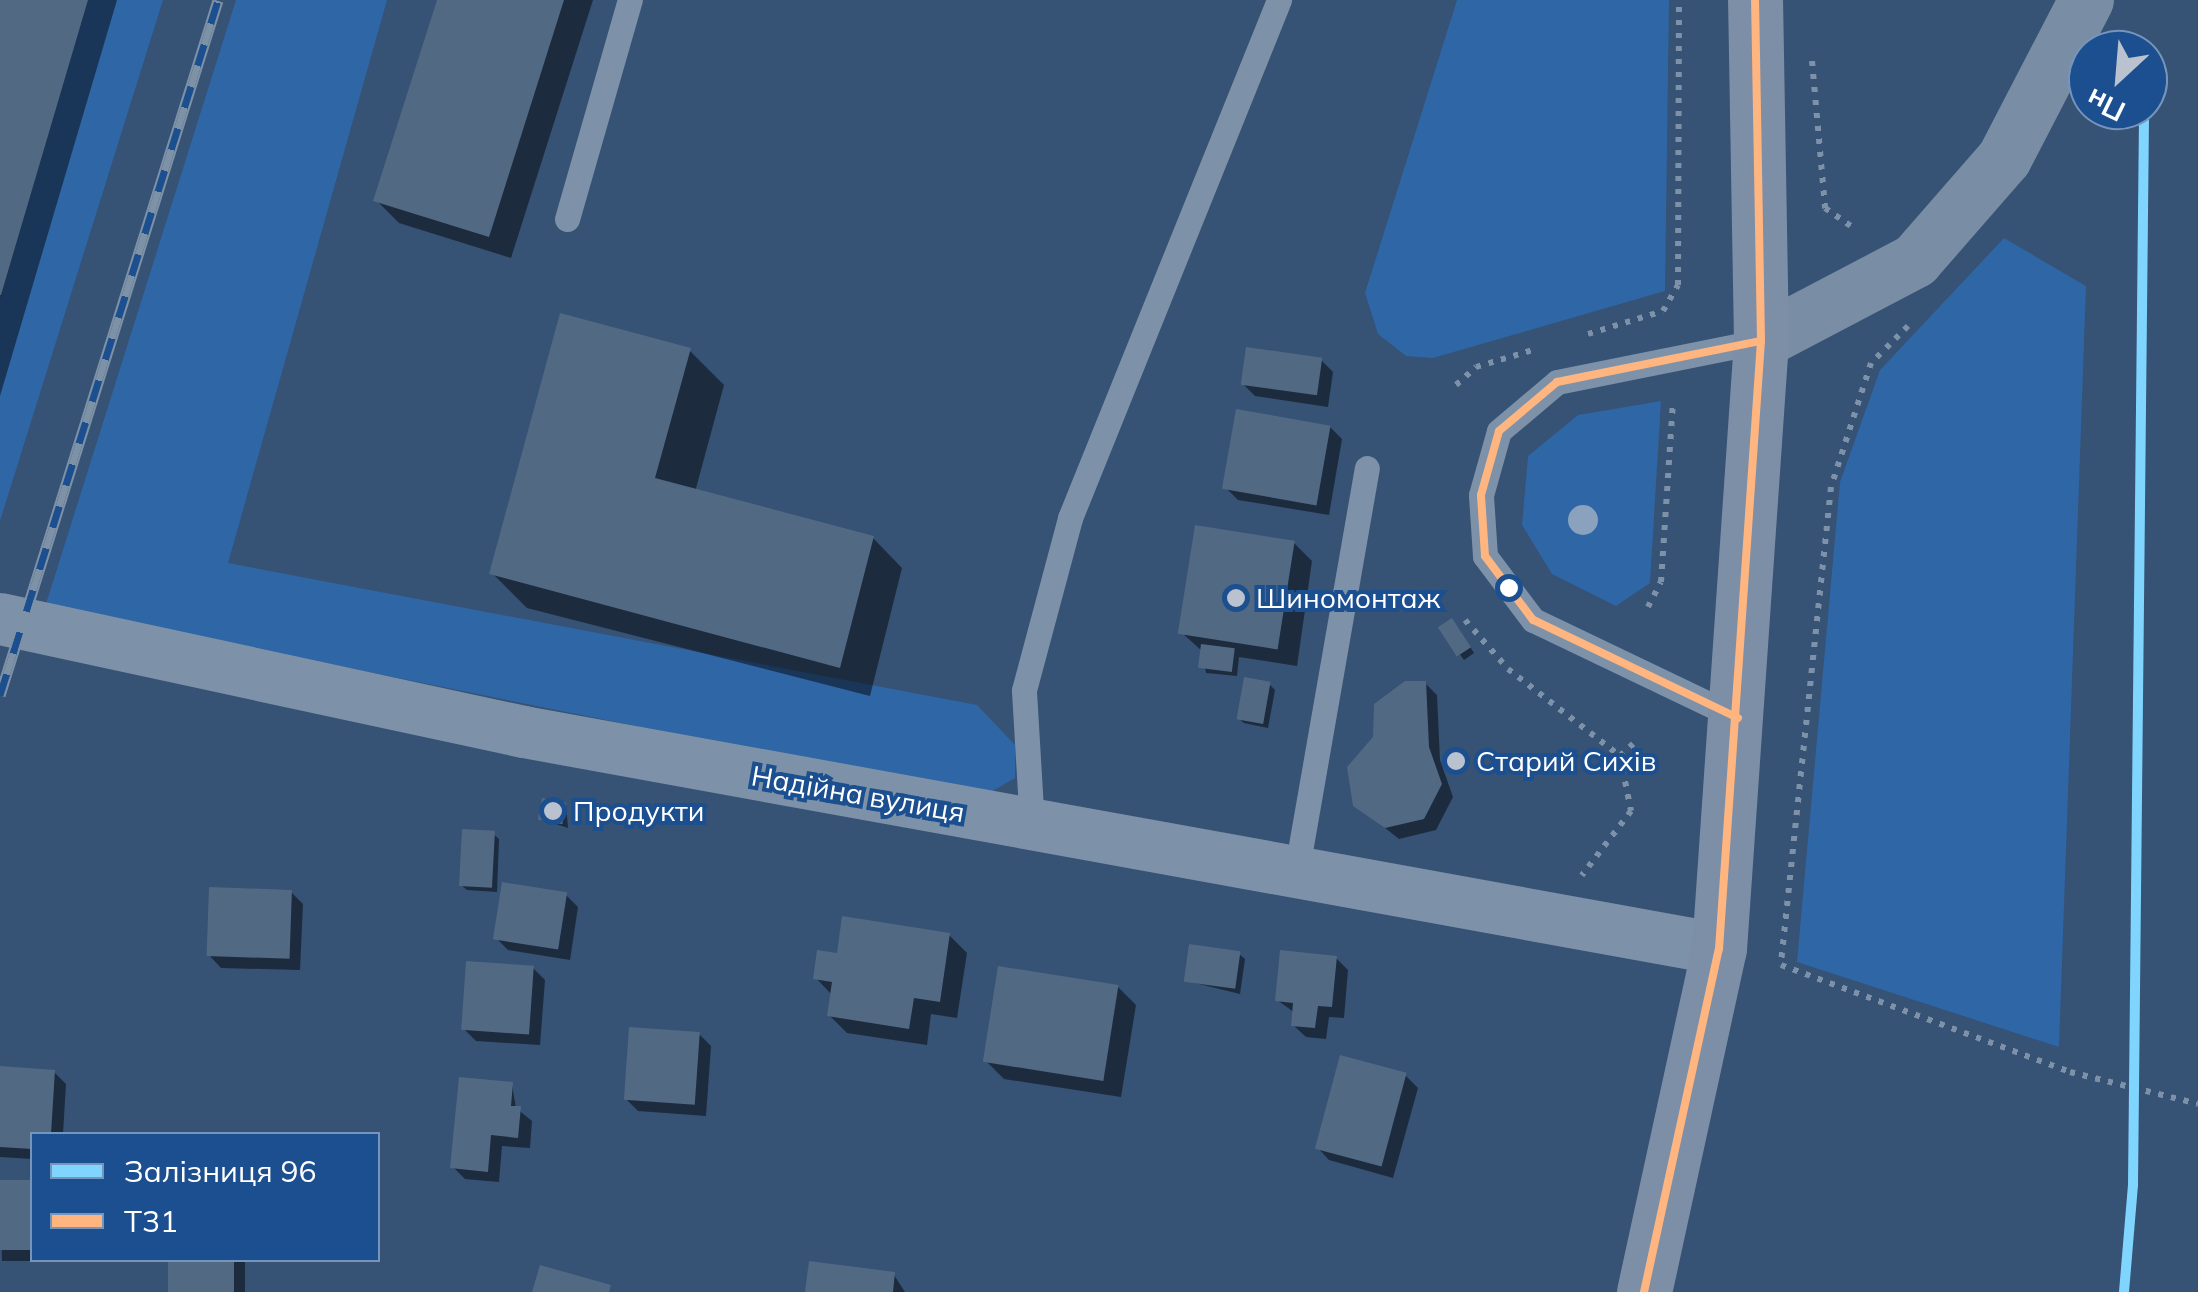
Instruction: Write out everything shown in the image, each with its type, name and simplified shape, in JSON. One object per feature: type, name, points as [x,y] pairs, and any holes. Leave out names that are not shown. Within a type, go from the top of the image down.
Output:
[{"type":"main road","points":[[1644,1292],[1719,949],[1738,718],[1761,341],[1755,0]]},
{"type":"street","points":[[1761,341],[1914,260],[2004,158],[2086,0]]},
{"type":"street","name":"Надійна вулиця","points":[[0,619],[524,732],[1719,949]]},
{"type":"lane","points":[[566,218],[630,0]]},
{"type":"lane","points":[[1032,826],[1024,690],[1070,518],[1279,0]]},
{"type":"lane","points":[[1738,718],[1533,620],[1485,556],[1481,494],[1499,430],[1557,382],[1761,341]]},
{"type":"lane","points":[[1296,874],[1367,468]]},
{"type":"path","points":[[1663,311],[1678,285],[1680,0]]},
{"type":"path","points":[[1811,51],[1825,208],[1850,230],[1863,229]]},
{"type":"path","points":[[1922,312],[1871,364],[1831,487],[1781,964],[2070,1072],[2198,1104]]},
{"type":"path","points":[[1648,607],[1661,582],[1673,401]]},
{"type":"path","points":[[1465,620],[1508,669],[1620,756],[1631,812],[1574,886]]},
{"type":"path","points":[[1620,756],[1633,744]]},
{"type":"shaded area","points":[[88,0],[163,0],[0,521],[0,299]]},
{"type":"shaded area","points":[[236,0],[387,0],[228,563],[977,705],[1015,745],[1015,778],[984,796],[45,607]]},
{"type":"shaded area","points":[[1457,0],[1669,0],[1665,291],[1433,358],[1406,356],[1378,334],[1365,293]]},
{"type":"shaded area","points":[[2004,238],[2086,286],[2059,1047],[1797,962],[1840,482],[1880,370]]},
{"type":"shaded area","points":[[1661,401],[1650,583],[1616,606],[1552,574],[1522,525],[1528,456],[1578,415]]},
{"type":"building","points":[[0,0],[88,0],[1,295],[0,295]]},
{"type":"building","points":[[437,0],[564,0],[489,237],[373,201]]},
{"type":"building","points":[[560,313],[691,348],[655,478],[874,536],[840,668],[489,574]]},
{"type":"building","points":[[1246,347],[1322,358],[1317,395],[1241,385]]},
{"type":"building","points":[[1236,409],[1331,426],[1316,505],[1222,489]]},
{"type":"building","points":[[1195,525],[1295,541],[1278,649],[1178,634]]},
{"type":"building","points":[[1452,618],[1471,647],[1457,657],[1438,627]]},
{"type":"building","points":[[1201,644],[1235,648],[1232,672],[1198,668]]},
{"type":"building","points":[[1244,677],[1271,682],[1263,724],[1237,719]]},
{"type":"building","points":[[1405,681],[1426,681],[1429,747],[1442,784],[1424,819],[1385,828],[1353,806],[1347,767],[1373,737],[1374,704]]},
{"type":"building","name":"Продукти","points":[[542,798],[567,803],[562,824],[538,820]]},
{"type":"building","points":[[462,829],[495,831],[492,888],[459,886]]},
{"type":"building","points":[[502,882],[567,892],[558,950],[493,939]]},
{"type":"building","points":[[209,887],[292,890],[290,959],[207,956]]},
{"type":"building","points":[[842,916],[950,933],[940,1002],[914,998],[909,1029],[827,1016],[832,982],[813,979],[817,950],[837,953]]},
{"type":"building","points":[[1189,944],[1240,951],[1235,989],[1184,982]]},
{"type":"building","points":[[1280,950],[1337,956],[1332,1007],[1318,1006],[1315,1028],[1291,1026],[1293,1003],[1275,1001]]},
{"type":"building","points":[[466,961],[534,966],[529,1035],[461,1030]]},
{"type":"building","points":[[998,966],[1118,985],[1103,1081],[983,1062]]},
{"type":"building","points":[[629,1027],[700,1032],[695,1105],[624,1100]]},
{"type":"building","points":[[1340,1055],[1407,1073],[1382,1167],[1315,1149]]},
{"type":"building","points":[[0,1066],[55,1070],[51,1132],[30,1132],[30,1149],[0,1147]]},
{"type":"building","points":[[459,1077],[513,1082],[511,1106],[521,1106],[518,1138],[491,1135],[488,1172],[450,1168]]},
{"type":"building","points":[[0,1180],[30,1180],[30,1250],[0,1250]]},
{"type":"building","points":[[809,1261],[895,1272],[893,1292],[805,1292]]},
{"type":"building","points":[[168,1262],[234,1262],[234,1292],[168,1292]]},
{"type":"building","points":[[540,1265],[611,1285],[609,1292],[532,1292]]},
{"type":"railway","points":[[0,695],[218,0]]},
{"type":"rail line","name":"96","points":[[2124,1292],[2133,1185],[2144,130]]},
{"type":"transit line","name":"Т31","points":[[1644,1292],[1719,949],[1761,341],[1755,0]]},
{"type":"transit line","name":"Т31","points":[[1738,718],[1533,620],[1485,556],[1481,495],[1499,431],[1557,382],[1761,341]]},
{"type":"place","name":"Шиномонтаж","points":[[1236,598]]},
{"type":"place","name":"Старий Сихів","points":[[1456,761]]},
{"type":"place","name":"Продукти","points":[[553,811]]}]
